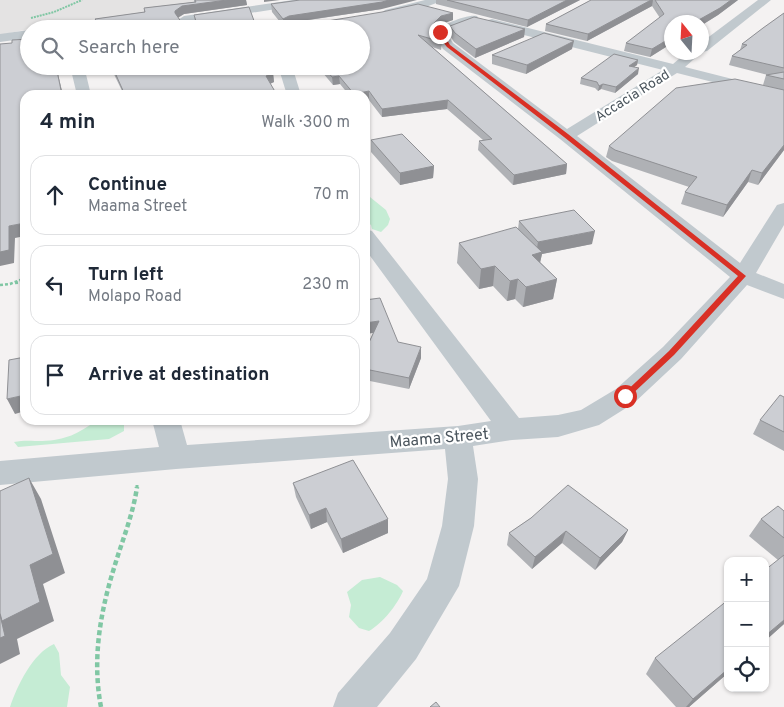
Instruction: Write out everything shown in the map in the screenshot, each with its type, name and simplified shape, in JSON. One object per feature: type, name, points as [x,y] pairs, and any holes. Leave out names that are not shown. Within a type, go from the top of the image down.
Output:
[{"type":"street","points":[[184,20],[315,0]]},
{"type":"street","points":[[381,0],[396,11]]},
{"type":"street","points":[[377,14],[419,6],[435,0]]},
{"type":"street","points":[[709,43],[765,0]]},
{"type":"street","points":[[419,6],[473,19],[527,38],[544,30],[676,68],[784,96]]},
{"type":"street","points":[[473,19],[446,28],[440,32],[448,46],[566,136],[743,276],[784,292]]},
{"type":"street","points":[[0,38],[20,35]]},
{"type":"street","points":[[474,65],[491,58]]},
{"type":"street","name":"Accacia Road","points":[[566,136],[686,60]]},
{"type":"street","points":[[79,75],[83,90]]},
{"type":"street","points":[[288,75],[292,90]]},
{"type":"street","name":"Maama Street","points":[[0,473],[176,457],[458,437],[512,429],[558,426],[589,418],[625,396],[672,353],[743,276],[784,209]]},
{"type":"street","points":[[370,242],[512,429]]},
{"type":"street","points":[[167,425],[176,457]]},
{"type":"street","points":[[352,707],[403,646],[442,586],[459,517],[463,478],[458,437]]},
{"type":"path","points":[[28,18],[54,12],[82,0]]},
{"type":"path","points":[[10,284],[20,280]]},
{"type":"path","points":[[0,286],[20,283]]},
{"type":"path","points":[[101,707],[97,692],[98,633],[114,568],[135,504],[140,460]]},
{"type":"shaded area","points":[[0,0],[227,0],[90,20],[20,20],[20,31],[0,35]]},
{"type":"green space","points":[[370,197],[386,210],[390,219],[388,225],[381,232],[372,229]]},
{"type":"green space","points":[[90,425],[124,425],[124,431],[109,439],[18,447],[14,442],[65,438]]},
{"type":"green space","points":[[380,577],[397,585],[403,591],[384,619],[369,631],[359,628],[349,617],[351,605],[347,592],[362,580]]},
{"type":"green space","points":[[54,644],[59,653],[61,675],[70,687],[67,707],[10,707],[21,680],[33,662],[46,648]]},
{"type":"building","points":[[195,0],[227,0],[182,6],[175,11],[180,20],[95,19],[145,12],[144,8],[196,2]]},
{"type":"building","points":[[300,0],[389,0],[289,16],[283,19],[271,4]]},
{"type":"building","points":[[447,0],[567,0],[528,20]]},
{"type":"building","points":[[591,0],[651,0],[588,34],[546,24]]},
{"type":"building","points":[[655,0],[731,0],[708,15],[664,15],[664,42],[652,49],[626,43],[664,14]]},
{"type":"building","points":[[418,4],[453,13],[441,16],[432,25],[442,42],[418,35],[567,164],[514,175],[479,141],[492,139],[448,100],[382,109],[370,90],[351,90],[339,76],[332,77],[330,75],[370,75],[370,20],[333,20]]},
{"type":"building","points":[[249,7],[254,20],[196,20],[194,15]]},
{"type":"building","points":[[784,13],[784,68],[732,56],[747,45],[742,44]]},
{"type":"building","points":[[474,17],[525,29],[476,49],[455,33],[450,26]]},
{"type":"building","points":[[544,33],[574,41],[527,65],[492,55]]},
{"type":"building","points":[[12,40],[20,40],[20,75],[58,75],[61,90],[20,90],[20,224],[9,226],[9,250],[0,252],[0,44],[12,43]]},
{"type":"building","points":[[614,54],[638,60],[629,66],[639,68],[616,87],[603,84],[599,86],[597,82],[581,78]]},
{"type":"building","points":[[784,72],[784,79],[766,75]]},
{"type":"building","points":[[116,75],[268,75],[266,76],[274,90],[123,90]]},
{"type":"building","points":[[735,79],[784,90],[784,145],[762,173],[752,170],[727,205],[685,192],[697,177],[615,150],[609,146],[676,88]]},
{"type":"building","points":[[402,134],[434,166],[400,173],[371,140]]},
{"type":"building","points":[[574,210],[595,231],[538,242],[519,221]]},
{"type":"building","points":[[516,227],[542,252],[532,255],[557,279],[526,287],[518,279],[510,281],[495,266],[481,269],[459,243]]},
{"type":"building","points":[[380,298],[398,342],[421,347],[409,378],[370,370],[370,340],[379,321],[370,322],[370,299]]},
{"type":"building","points":[[20,358],[20,396],[7,399],[9,360]]},
{"type":"building","points":[[780,395],[784,397],[784,432],[760,420]]},
{"type":"building","points":[[353,460],[388,519],[341,539],[326,508],[309,515],[293,483]]},
{"type":"building","points":[[29,478],[53,554],[30,565],[40,602],[2,621],[0,613],[0,491]]},
{"type":"building","points":[[568,485],[628,530],[600,558],[566,531],[535,557],[509,533],[531,518]]},
{"type":"building","points":[[778,506],[784,511],[784,538],[761,519]]},
{"type":"building","points":[[784,555],[784,620],[769,633],[769,602],[769,567]]},
{"type":"building","points":[[724,603],[724,672],[693,699],[655,658]]},
{"type":"building","points":[[0,615],[5,636],[0,638]]},
{"type":"building","points":[[436,702],[440,707],[430,707]]},
{"type":"route","points":[[440,32],[448,46],[566,136],[743,276],[672,353],[625,396]]}]
